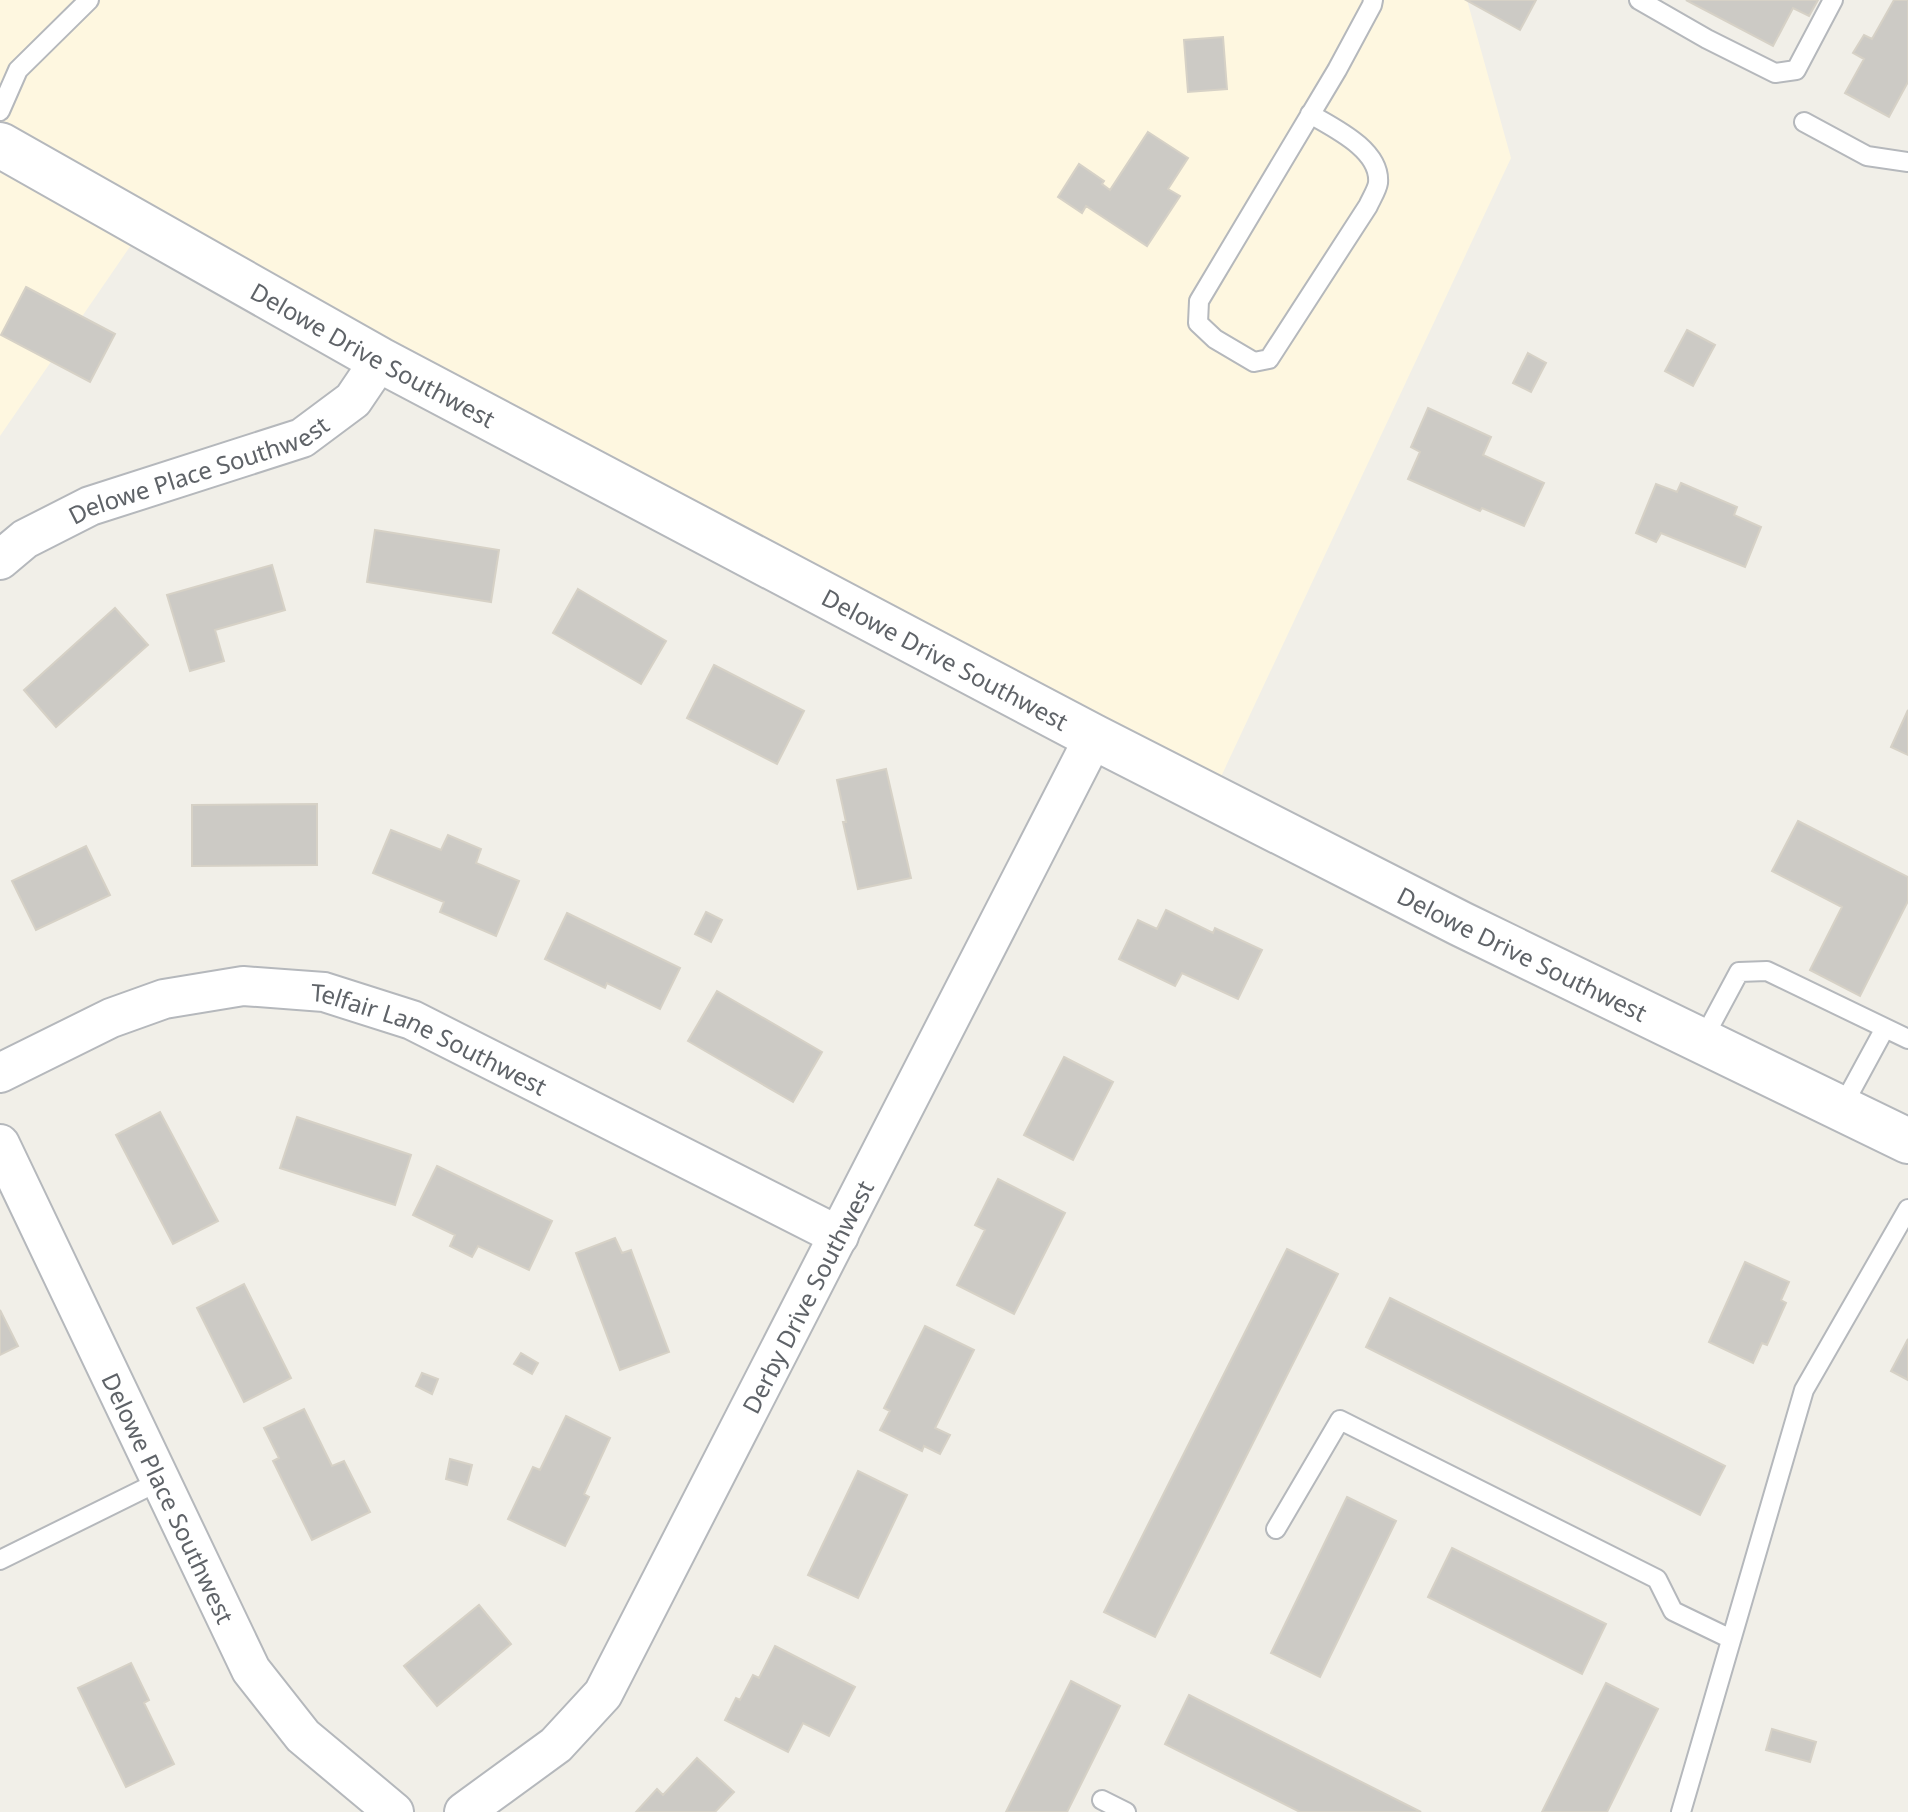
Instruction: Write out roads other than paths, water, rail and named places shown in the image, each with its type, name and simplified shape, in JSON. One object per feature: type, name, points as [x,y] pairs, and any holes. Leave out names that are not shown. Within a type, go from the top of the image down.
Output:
[{"type":"street","name":"Delowe Drive Southwest","points":[[0,145],[380,360],[1094,737],[1461,924],[1908,1141]]},
{"type":"street","name":"Delowe Place Southwest","points":[[0,560],[25,539],[90,506],[302,438],[353,400],[380,360]]},
{"type":"street","name":"Derby Drive Southwest","points":[[464,1812],[556,1745],[603,1694],[1094,737]]},
{"type":"street","name":"Telfair Lane Southwest","points":[[0,1073],[111,1018],[164,999],[243,986],[324,992],[412,1020],[839,1236]]},
{"type":"street","name":"Delowe Place Southwest","points":[[0,1144],[251,1670],[303,1736],[394,1812]]},
{"type":"lane","points":[[0,111],[18,70],[89,0]]},
{"type":"lane","points":[[1310,114],[1355,141],[1374,162],[1378,183],[1368,206],[1269,359],[1254,362],[1215,339],[1198,323],[1199,301],[1358,31],[1373,0]]},
{"type":"lane","points":[[1639,0],[1775,73],[1796,70],[1833,0]]},
{"type":"lane","points":[[1804,122],[1867,156],[1908,162]]},
{"type":"lane","points":[[1702,1041],[1739,972],[1767,971],[1908,1039]]},
{"type":"lane","points":[[1841,1109],[1885,1028]]},
{"type":"lane","points":[[1681,1812],[1804,1390],[1908,1209]]},
{"type":"lane","points":[[1276,1529],[1340,1420],[1657,1579],[1673,1611],[1731,1639]]},
{"type":"lane","points":[[0,1560],[160,1481]]},
{"type":"lane","points":[[1102,1800],[1126,1812]]}]
